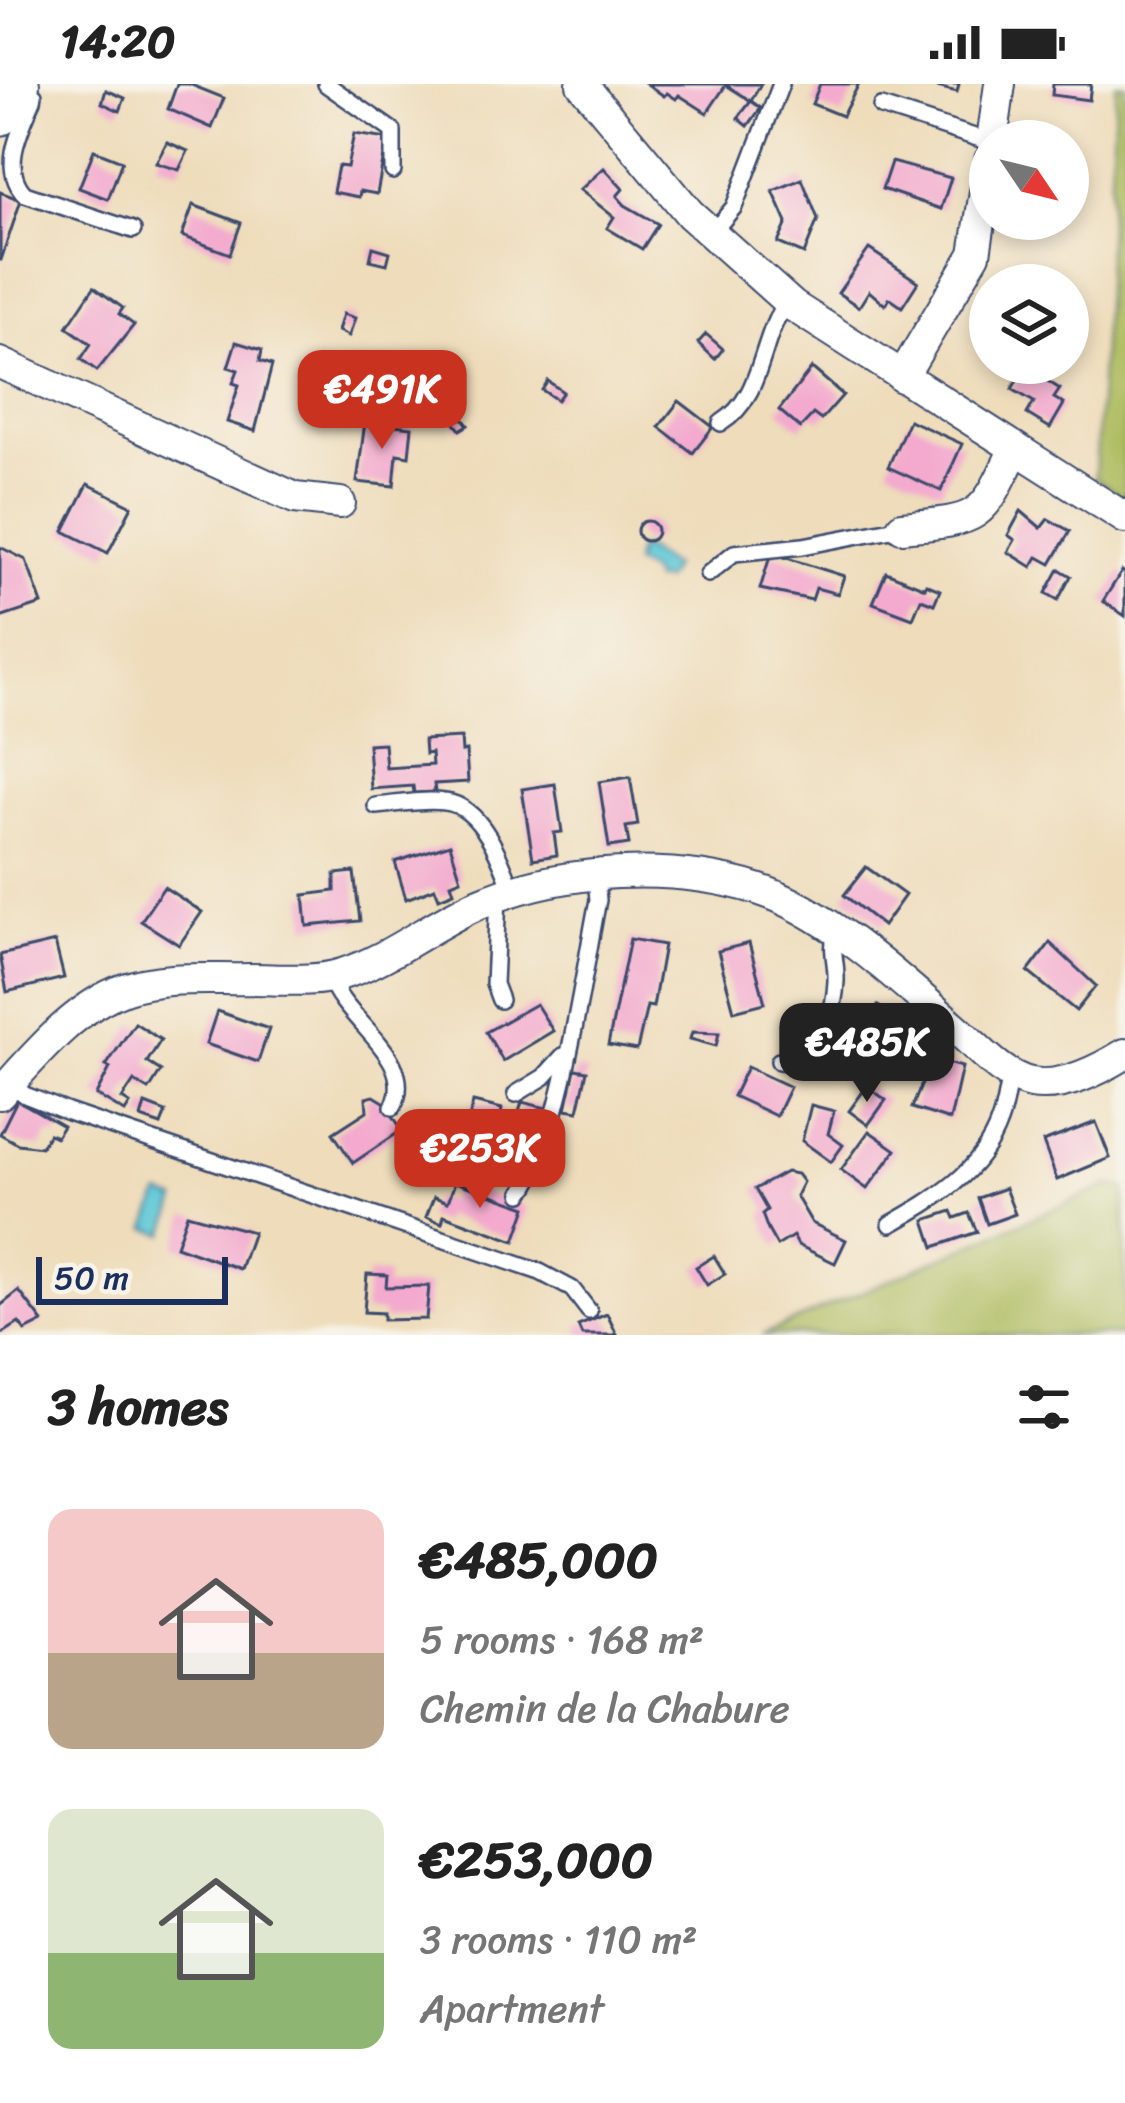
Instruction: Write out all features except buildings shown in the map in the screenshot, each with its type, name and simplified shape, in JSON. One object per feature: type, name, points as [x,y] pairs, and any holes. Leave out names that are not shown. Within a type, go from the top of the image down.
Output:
[{"type":"main road","points":[[0,114],[19,84]]},
{"type":"street","points":[[582,84],[711,234],[787,301],[1125,518]]},
{"type":"street","points":[[994,120],[1000,84]]},
{"type":"street","points":[[902,376],[975,254],[977,240]]},
{"type":"street","points":[[0,363],[295,498],[340,503]]},
{"type":"street","points":[[902,527],[952,523],[979,512],[1015,448]]},
{"type":"street","points":[[5,1089],[83,1012],[123,989],[162,980],[330,976],[506,894],[596,877],[656,874],[719,878],[764,891],[836,932],[933,1007],[1010,1076],[1034,1084],[1063,1081],[1125,1054]]},
{"type":"lane","points":[[19,84],[30,91],[33,100],[12,146],[8,164],[12,182],[25,194],[133,230]]},
{"type":"lane","points":[[326,84],[393,131],[393,171]]},
{"type":"lane","points":[[711,234],[734,207],[781,84]]},
{"type":"lane","points":[[881,107],[969,135]]},
{"type":"lane","points":[[722,423],[747,400],[775,321],[787,301]]},
{"type":"lane","points":[[708,574],[734,553],[902,527]]},
{"type":"lane","points":[[376,806],[440,801],[462,807],[481,826],[506,894],[494,984],[500,1000]]},
{"type":"lane","points":[[521,1193],[541,1158],[568,1049],[598,900],[596,877]]},
{"type":"lane","points":[[779,1061],[806,1064],[818,1048],[834,998],[836,932]]},
{"type":"lane","points":[[330,976],[339,997],[396,1068],[400,1091],[393,1107]]},
{"type":"lane","points":[[517,1094],[544,1077],[568,1049]]},
{"type":"lane","points":[[891,1224],[943,1193],[975,1163],[1000,1121],[1010,1076]]},
{"type":"lane","points":[[5,1089],[540,1272],[572,1288],[589,1311]]},
{"type":"green space","points":[[1116,84],[1125,84],[1125,499],[1095,478]]},
{"type":"green space","points":[[1109,1185],[1125,1188],[1125,1335],[762,1335]]},
{"type":"water","points":[[643,548],[672,566],[665,580],[653,580],[651,573],[634,564],[637,550]]},
{"type":"water","points":[[160,1194],[177,1200],[165,1234],[147,1228]]}]
